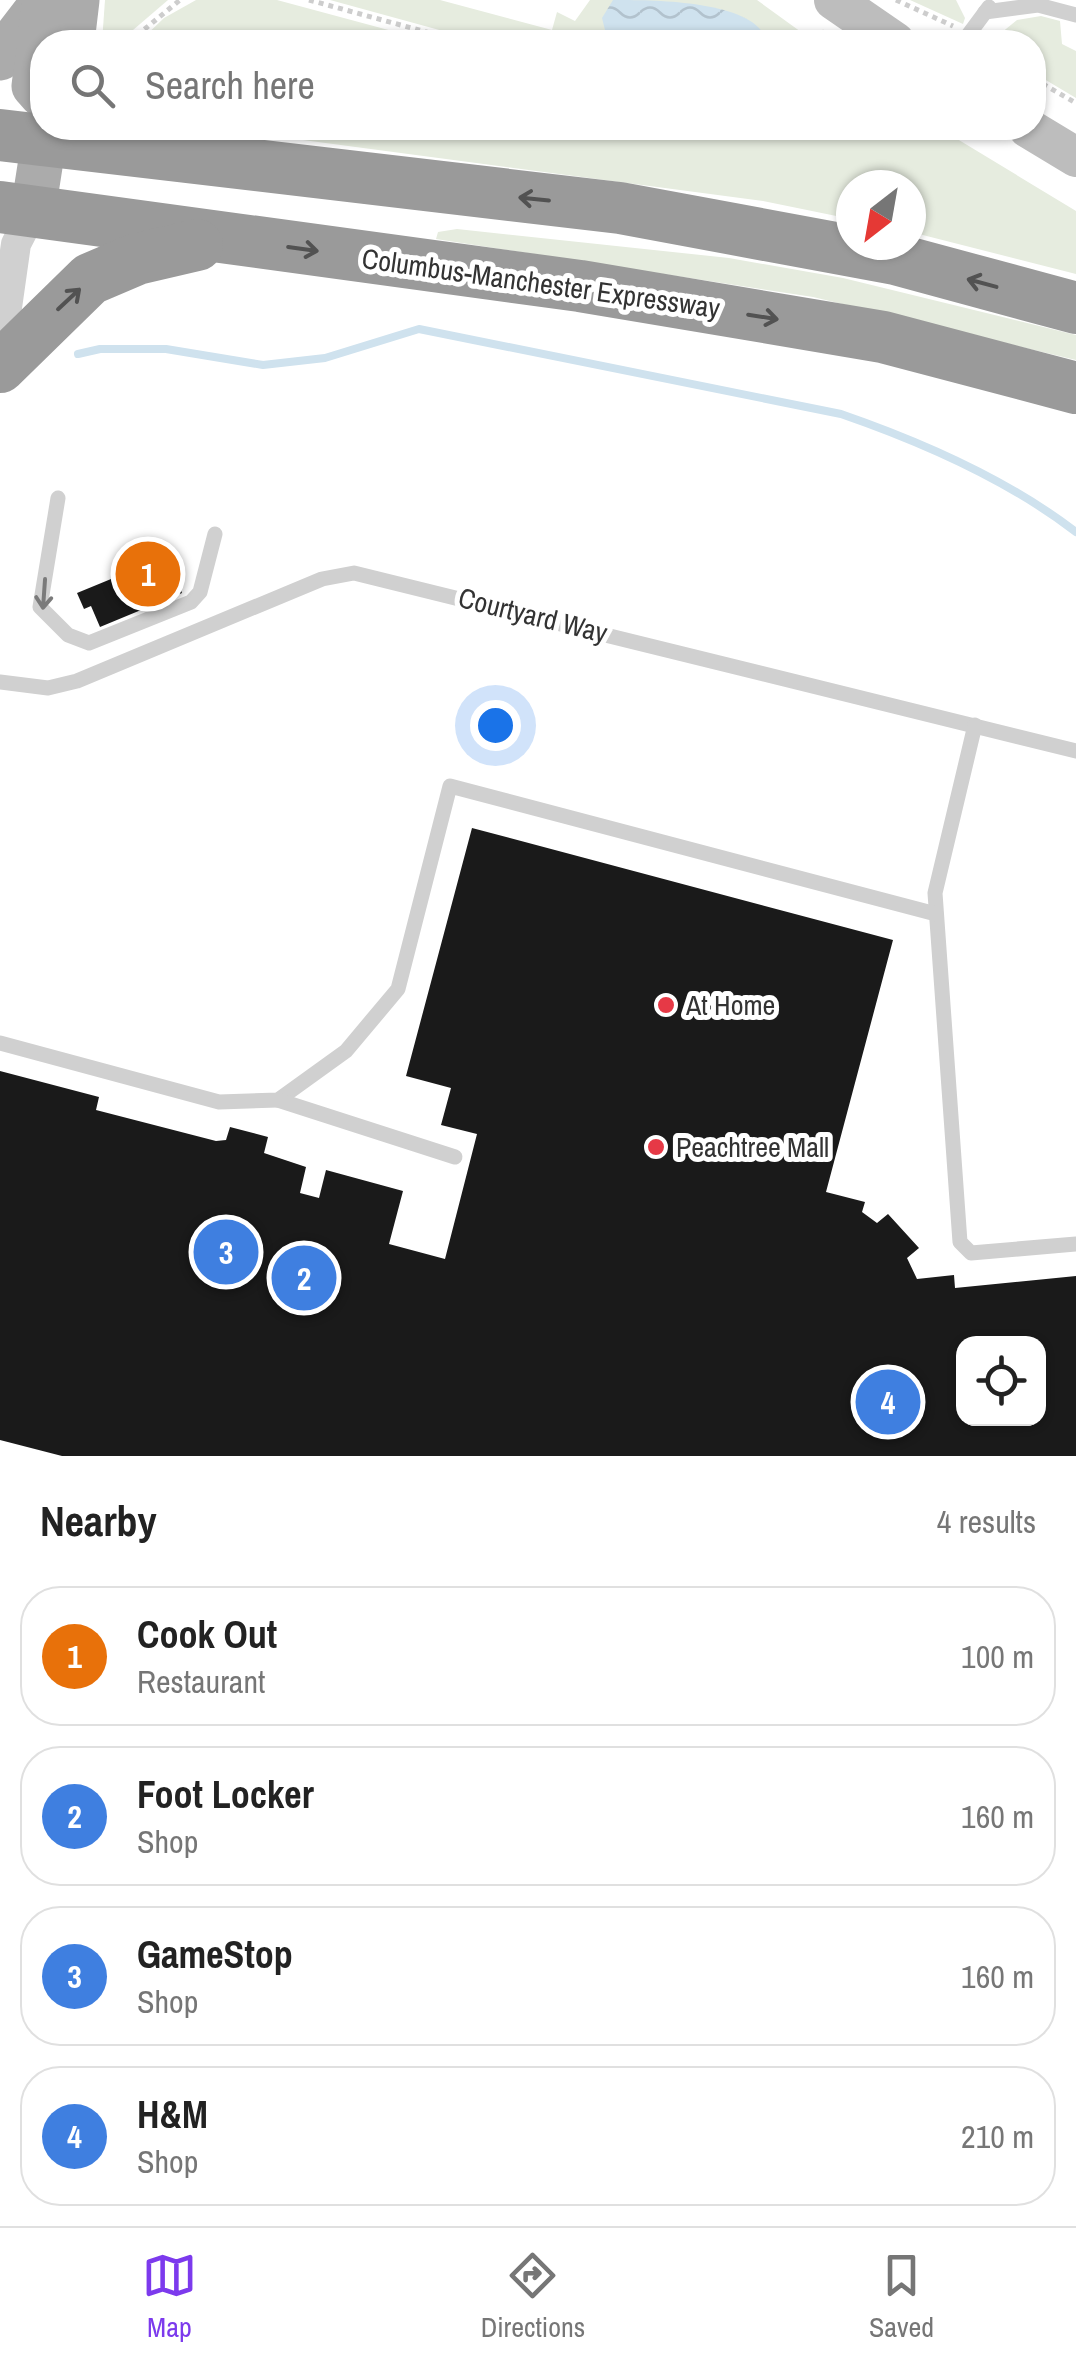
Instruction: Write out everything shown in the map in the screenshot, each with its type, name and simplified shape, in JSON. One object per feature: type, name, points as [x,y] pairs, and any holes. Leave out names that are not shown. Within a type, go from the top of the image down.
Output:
[{"type":"highway","points":[[108,140],[228,164],[620,208],[895,259],[1076,308]]},
{"type":"highway","points":[[176,140],[228,164]]},
{"type":"highway","name":"Columbus-Manchester Expressway","points":[[16,209],[580,286],[883,337],[1076,388]]},
{"type":"highway","points":[[0,367],[90,279],[136,260],[225,238]]},
{"type":"main road","points":[[0,58],[45,0]]},
{"type":"main road","points":[[41,30],[45,0]]},
{"type":"main road","points":[[73,30],[77,0]]},
{"type":"main road","points":[[834,0],[878,30]]},
{"type":"main road","points":[[1046,139],[1076,157]]},
{"type":"main road","points":[[16,209],[30,140]]},
{"type":"street","points":[[0,357],[16,244],[16,209]]},
{"type":"lane","points":[[1073,0],[1076,7]]},
{"type":"lane","points":[[972,30],[989,6],[1038,5],[1076,15]]},
{"type":"lane","points":[[58,498],[40,607],[68,635],[89,642],[190,602],[200,592],[215,534]]},
{"type":"lane","name":"Courtyard Way","points":[[0,682],[48,688],[78,681],[322,579],[354,574],[1076,750]]},
{"type":"lane","points":[[975,725],[935,892],[960,1242],[972,1254],[1076,1244]]},
{"type":"lane","points":[[278,1100],[346,1051],[398,988],[450,786],[936,914]]},
{"type":"lane","points":[[0,1043],[218,1102],[278,1100],[455,1157]]},
{"type":"path","points":[[144,30],[180,0]]},
{"type":"path","points":[[308,0],[419,30]]},
{"type":"path","points":[[896,0],[949,30]]},
{"type":"path","points":[[1046,86],[1076,103]]},
{"type":"shaded area","points":[[105,0],[168,0],[133,30],[103,30]]},
{"type":"shaded area","points":[[196,0],[277,0],[388,30],[152,30]]},
{"type":"shaded area","points":[[330,0],[440,0],[552,30],[439,30]]},
{"type":"shaded area","points":[[590,0],[757,0],[798,30],[552,30],[557,12],[575,21]]},
{"type":"shaded area","points":[[910,0],[956,0],[965,18],[963,24]]},
{"type":"shaded area","points":[[1041,16],[1060,21],[1062,44],[1076,51],[1076,98],[1046,80],[1046,30],[1005,30],[1017,20]]},
{"type":"shaded area","points":[[303,140],[959,140],[1076,211],[1076,274],[926,236],[926,170],[836,170],[836,216],[763,201]]},
{"type":"shaded area","points":[[457,229],[729,258],[843,278],[1076,335],[1076,360],[813,297],[436,239],[438,232]]},
{"type":"water","points":[[613,0],[677,2],[725,10],[760,30],[605,30],[602,18]]},
{"type":"building","points":[[167,556],[182,593],[100,627],[91,606],[84,609],[77,593]]},
{"type":"building","name":"Peachtree Mall","points":[[472,828],[893,940],[826,1192],[865,1202],[862,1212],[877,1223],[888,1214],[919,1248],[907,1258],[917,1279],[954,1275],[955,1288],[1076,1276],[1076,1456],[62,1456],[0,1440],[0,1071],[99,1097],[96,1110],[216,1141],[226,1140],[230,1127],[268,1137],[264,1153],[306,1167],[300,1193],[319,1198],[326,1170],[403,1191],[389,1244],[445,1259],[477,1134],[441,1125],[451,1088],[406,1076]]},
{"type":"waterway","points":[[78,354],[100,349],[166,349],[263,365],[325,358],[419,329],[841,414],[963,464],[1022,495],[1076,532]]},
{"type":"place","name":"Cook Out","points":[[148,574]]},
{"type":"place","name":"At Home","points":[[666,1005]]},
{"type":"place","name":"Peachtree Mall","points":[[656,1147]]},
{"type":"place","name":"GameStop","points":[[226,1252]]},
{"type":"place","name":"Foot Locker","points":[[304,1278]]},
{"type":"place","name":"H&M","points":[[888,1402]]}]
